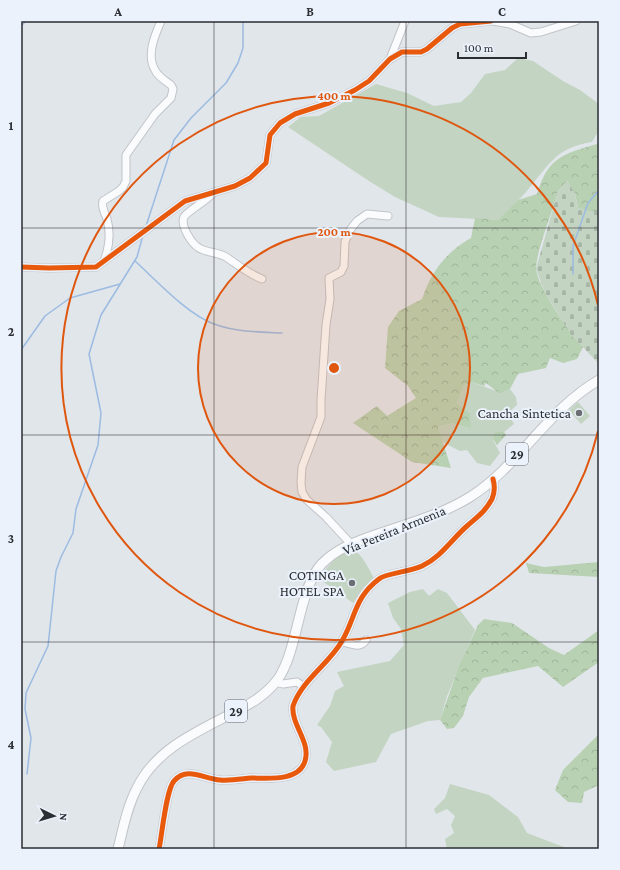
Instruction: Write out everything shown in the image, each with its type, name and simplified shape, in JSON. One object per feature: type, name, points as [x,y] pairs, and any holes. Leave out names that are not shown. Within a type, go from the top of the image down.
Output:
[{"type":"main road","name":"Vía Pereira Armenia","points":[[118,849],[136,788],[145,773],[155,762],[183,740],[254,701],[275,682],[290,654],[315,572],[327,559],[351,544],[449,508],[471,496],[493,479],[568,402],[599,380]]},
{"type":"street","points":[[104,262],[109,246],[108,228],[102,205],[103,201],[123,187],[126,181],[126,155],[155,114],[171,98],[172,94],[171,85],[158,75],[153,64],[152,44],[161,21]]},
{"type":"street","points":[[390,59],[405,21]]},
{"type":"street","points":[[21,267],[96,267],[172,209],[185,201],[235,186],[259,171],[266,163],[270,136],[280,123],[295,114],[329,104],[355,90],[368,81],[390,59],[402,52],[421,52],[427,49],[452,28],[460,24],[492,21],[510,24],[531,33],[541,32],[576,21]]},
{"type":"street","points":[[214,192],[208,200],[186,214],[182,223],[183,228],[198,248],[224,256],[253,276],[262,279]]},
{"type":"street","points":[[351,544],[326,517],[307,500],[302,492],[300,476],[302,467],[320,425],[326,333],[330,299],[329,278],[341,272],[344,266],[346,242],[350,230],[357,221],[367,214],[388,216]]},
{"type":"street","points":[[159,849],[168,791],[174,781],[184,774],[192,773],[220,780],[277,778],[299,770],[305,762],[307,753],[292,710],[294,701],[342,642],[362,596],[379,578],[407,572],[423,566],[446,549],[468,525],[480,516],[492,500],[495,490],[493,479]]},
{"type":"street","points":[[342,642],[357,646],[363,644],[366,640]]},
{"type":"street","points":[[275,682],[282,684],[297,682],[304,687]]},
{"type":"green space","points":[[518,58],[533,61],[563,81],[580,90],[599,104],[599,130],[592,142],[569,149],[554,159],[523,196],[498,220],[439,217],[395,197],[288,127],[301,117],[319,116],[376,84],[407,93],[434,106],[461,102],[471,93],[485,74],[505,70]]},
{"type":"green space","points":[[599,141],[599,211],[587,211],[578,208],[575,194],[567,181],[558,191],[539,251],[536,268],[542,286],[555,309],[583,347],[577,359],[563,363],[550,358],[546,368],[518,374],[510,389],[500,394],[486,383],[484,386],[472,382],[464,386],[457,403],[470,413],[471,428],[453,423],[438,427],[451,468],[412,462],[353,423],[377,406],[387,416],[416,398],[408,386],[385,368],[388,327],[399,311],[422,299],[430,280],[440,264],[454,250],[471,238],[475,218],[498,220],[518,200],[537,194],[546,172],[558,159],[566,154],[597,144]]},
{"type":"green space","points":[[567,180],[575,194],[578,208],[587,211],[599,211],[599,364],[572,336],[545,293],[536,269],[558,191]]},
{"type":"green space","points":[[472,382],[500,394],[510,389],[516,397],[517,405],[508,413],[514,424],[504,432],[500,431],[493,440],[500,453],[490,466],[477,463],[467,450],[460,451],[442,442],[438,427],[453,423],[470,413],[457,403],[464,386]]},
{"type":"green space","name":"Cancha Sintetica","points":[[578,402],[590,416],[581,424],[569,410]]},
{"type":"green space","points":[[500,431],[504,432],[506,435],[497,445],[493,439],[495,433]]},
{"type":"green space","points":[[350,549],[358,553],[374,578],[362,589],[353,603],[318,578],[340,553]]},
{"type":"green space","points":[[599,562],[599,577],[529,573],[526,563],[544,567]]},
{"type":"green space","points":[[423,589],[429,596],[438,589],[447,593],[475,630],[447,696],[440,720],[428,721],[391,734],[376,762],[334,771],[326,762],[332,742],[321,727],[317,725],[330,706],[335,691],[344,686],[337,672],[390,661],[404,645],[401,629],[393,618],[388,603],[410,592]]},
{"type":"green space","points":[[484,619],[512,623],[549,648],[564,655],[599,630],[599,662],[563,687],[538,666],[483,678],[469,697],[463,716],[454,728],[447,729],[440,720],[459,666],[478,625]]},
{"type":"green space","points":[[599,734],[599,785],[584,792],[582,803],[568,802],[555,790],[563,770]]},
{"type":"green space","points":[[450,784],[489,795],[518,817],[527,833],[569,849],[447,849],[445,839],[454,833],[451,825],[455,816],[447,809],[436,814],[434,809],[445,798]]},
{"type":"waterway","points":[[21,26],[26,21]]},
{"type":"waterway","points":[[146,226],[174,140],[191,118],[226,83],[238,63],[243,48],[243,21]]},
{"type":"waterway","points":[[573,274],[573,246],[588,203],[599,190]]},
{"type":"waterway","points":[[27,774],[31,738],[25,709],[26,693],[48,646],[56,571],[73,533],[76,509],[98,445],[101,413],[89,354],[101,315],[137,257],[143,235]]},
{"type":"waterway","points":[[135,261],[193,313],[214,324],[230,329],[282,333]]},
{"type":"waterway","points":[[21,350],[45,316],[70,298],[120,284]]},
{"type":"cycle path","points":[[21,267],[96,267],[185,201],[235,186],[250,178],[266,163],[270,135],[280,123],[295,114],[329,103],[355,90],[369,81],[390,59],[402,52],[421,52],[427,49],[452,28],[460,24],[491,21]]},
{"type":"cycle path","points":[[159,849],[171,786],[174,781],[184,774],[196,774],[214,779],[236,780],[289,776],[302,768],[305,761],[305,747],[295,720],[293,706],[297,697],[309,680],[337,649],[347,632],[356,608],[365,593],[382,577],[422,566],[441,553],[487,507],[492,499],[494,491],[493,479]]},
{"type":"place","name":"Cancha Sintetica","points":[[579,413]]},
{"type":"place","name":"COTINGA HOTEL SPA","points":[[352,583]]}]
